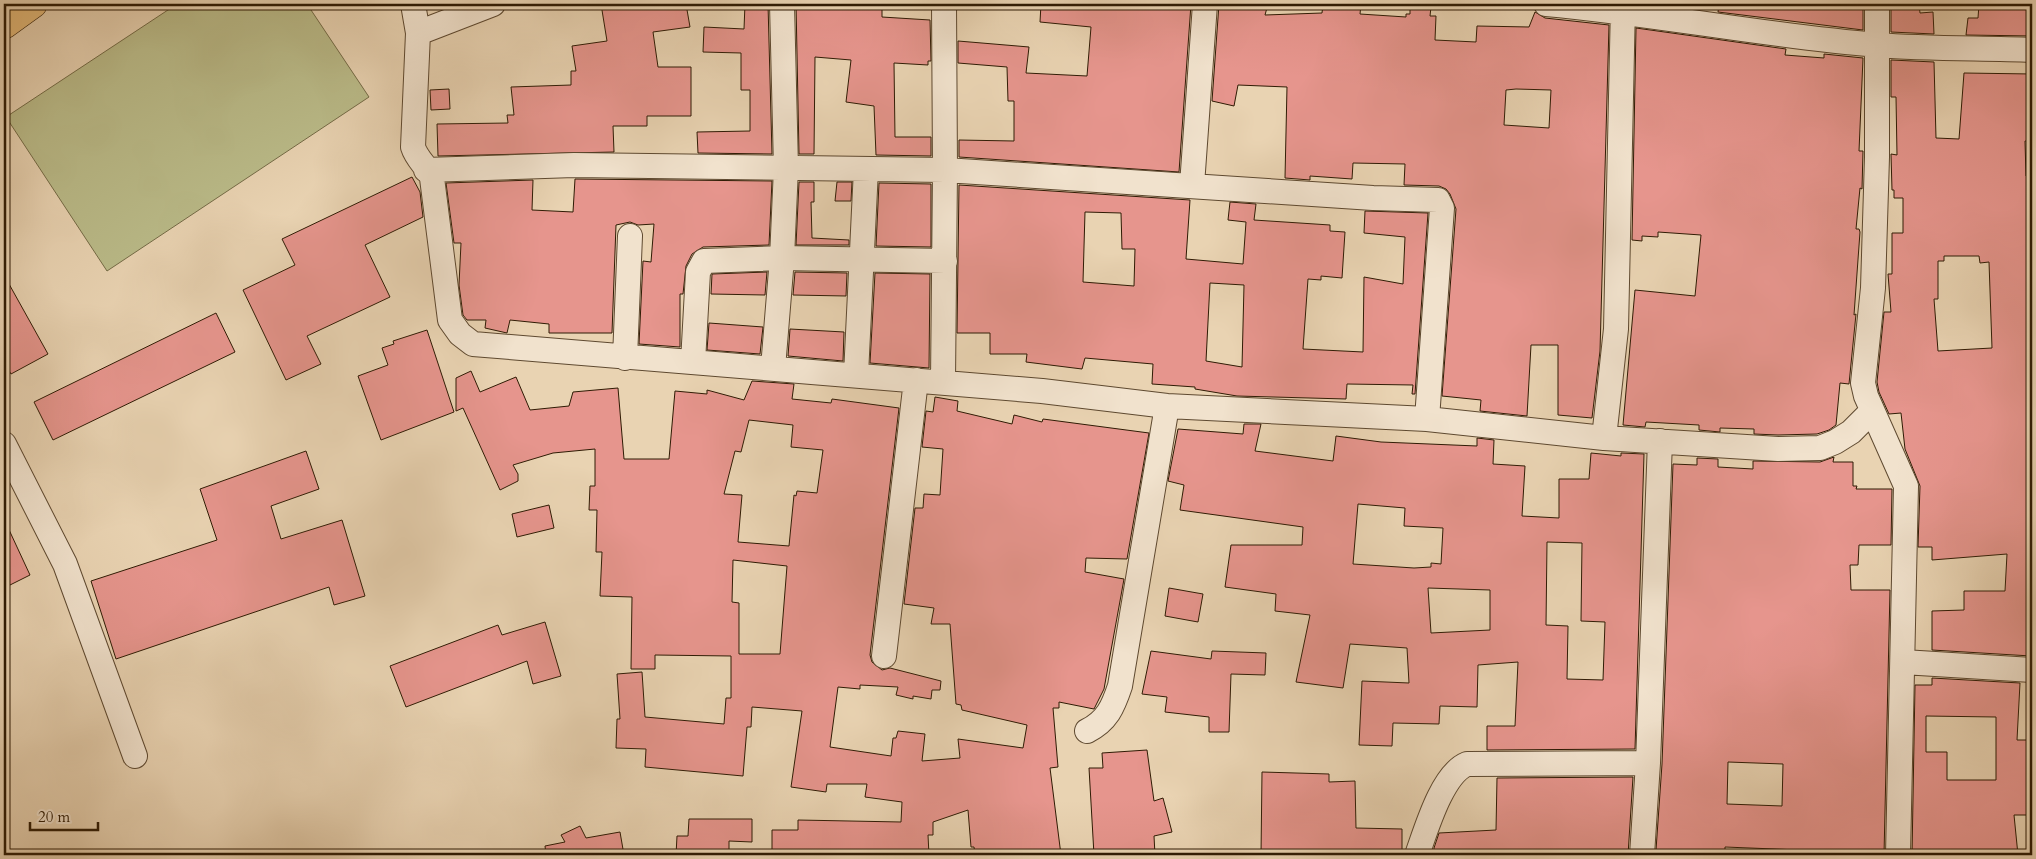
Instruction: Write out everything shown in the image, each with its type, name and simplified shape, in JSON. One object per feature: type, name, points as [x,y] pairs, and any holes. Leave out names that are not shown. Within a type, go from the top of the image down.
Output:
[{"type":"main road","points":[[4,25],[33,4]]},
{"type":"street","points":[[413,4],[418,33],[413,147],[416,156],[426,170],[429,171],[432,178],[450,320],[460,334],[474,344],[626,358],[1042,390],[1167,406],[1427,419],[1604,438],[1778,449],[1820,448],[1836,442],[1851,432],[1872,411]]},
{"type":"street","points":[[418,33],[493,4]]},
{"type":"street","points":[[773,368],[782,258],[786,168],[782,4]]},
{"type":"street","points":[[943,382],[946,170],[944,4]]},
{"type":"street","points":[[1192,185],[1205,4]]},
{"type":"street","points":[[1546,4],[1623,7],[1701,14],[1877,45],[2032,50]]},
{"type":"street","points":[[1877,4],[1877,158],[1873,288],[1863,383],[1872,411],[1906,486],[1898,855]]},
{"type":"street","points":[[1604,438],[1616,329],[1623,7]]},
{"type":"street","points":[[426,170],[574,165],[946,170],[1373,198],[1438,200],[1442,208],[1427,419]]},
{"type":"street","points":[[856,375],[866,169]]},
{"type":"street","points":[[626,358],[630,236]]},
{"type":"street","points":[[693,362],[700,265],[704,261],[710,259],[782,258],[945,262]]},
{"type":"street","points":[[884,656],[916,380]]},
{"type":"street","points":[[1087,730],[1100,724],[1113,708],[1120,686],[1167,406]]},
{"type":"street","points":[[1642,855],[1648,762],[1660,441]]},
{"type":"street","points":[[4,444],[65,564],[135,756]]},
{"type":"street","points":[[1902,662],[2032,670]]},
{"type":"street","points":[[1417,855],[1448,779],[1458,768],[1467,764],[1648,762]]},
{"type":"green space","points":[[177,4],[307,4],[369,97],[107,271],[6,117]]},
{"type":"building","points":[[601,4],[686,4],[690,27],[653,32],[658,67],[691,67],[691,116],[647,116],[647,126],[613,126],[614,152],[438,156],[437,124],[508,123],[507,115],[514,115],[511,87],[571,85],[571,71],[576,71],[572,46],[607,41]]},
{"type":"building","points":[[745,4],[768,4],[772,154],[698,153],[697,132],[750,131],[750,90],[741,90],[741,53],[703,52],[704,27],[744,29]]},
{"type":"building","points":[[796,4],[882,4],[882,17],[930,20],[931,61],[928,61],[928,65],[894,63],[895,137],[931,137],[931,156],[876,155],[874,106],[846,102],[851,60],[815,57],[814,154],[799,154]]},
{"type":"building","points":[[1041,4],[1191,4],[1179,172],[959,157],[959,140],[1014,141],[1014,101],[1008,101],[1007,67],[958,63],[958,41],[1029,47],[1026,73],[1087,76],[1091,27],[1040,22]]},
{"type":"building","points":[[1219,4],[1268,4],[1265,15],[1322,13],[1323,4],[1361,4],[1360,14],[1406,17],[1406,14],[1410,14],[1410,5],[1431,7],[1430,16],[1436,16],[1435,40],[1476,42],[1477,26],[1529,27],[1535,12],[1545,18],[1609,25],[1600,351],[1592,418],[1558,415],[1558,345],[1531,345],[1527,416],[1480,411],[1481,400],[1442,396],[1456,209],[1446,189],[1439,186],[1404,185],[1405,164],[1353,163],[1352,179],[1310,176],[1310,180],[1285,178],[1287,87],[1238,85],[1234,106],[1212,101]],"holes":[[[1506,90],[1551,90],[1549,128],[1504,125]]]},
{"type":"building","points":[[1719,4],[1863,4],[1863,30],[1718,12]]},
{"type":"building","points":[[1895,4],[1919,4],[1920,13],[1933,12],[1934,34],[1891,32],[1891,6],[1895,7]]},
{"type":"building","points":[[1979,4],[2032,4],[2032,36],[1966,35],[1968,18],[1978,18]]},
{"type":"building","points":[[1636,28],[1786,49],[1785,55],[1824,58],[1824,54],[1863,58],[1859,151],[1863,151],[1862,189],[1860,188],[1856,229],[1859,229],[1860,232],[1854,315],[1856,314],[1849,384],[1840,383],[1836,425],[1829,430],[1817,434],[1778,435],[1754,434],[1754,429],[1720,428],[1720,432],[1699,430],[1699,425],[1646,422],[1645,427],[1623,425],[1635,290],[1695,296],[1701,235],[1658,232],[1658,237],[1642,236],[1642,241],[1632,240]]},
{"type":"building","points":[[1891,60],[1934,62],[1936,138],[1959,139],[1964,73],[2032,74],[2032,141],[2025,141],[2026,176],[2032,176],[2032,502],[2029,507],[2032,538],[2031,656],[1932,650],[1932,611],[1964,610],[1964,591],[2005,591],[2007,554],[1932,560],[1932,547],[1918,547],[1920,486],[1905,449],[1901,413],[1889,414],[1879,392],[1877,382],[1884,312],[1891,312],[1888,274],[1892,274],[1892,233],[1903,233],[1903,198],[1894,198],[1894,190],[1892,190],[1891,154],[1897,155],[1896,97],[1891,97]],"holes":[[[1944,256],[1979,256],[1980,263],[1989,262],[1992,348],[1938,351],[1934,299],[1938,299],[1938,261],[1944,261]]]},
{"type":"building","points":[[449,89],[450,109],[431,110],[430,90]]},
{"type":"building","points":[[412,177],[420,192],[423,217],[365,245],[390,297],[307,336],[321,364],[286,380],[243,290],[295,265],[282,239]]},
{"type":"building","points":[[575,179],[772,181],[769,245],[703,247],[692,254],[686,266],[683,294],[680,294],[680,347],[639,344],[643,261],[651,262],[654,224],[638,225],[630,222],[616,225],[612,333],[549,333],[549,324],[510,320],[507,333],[485,328],[486,320],[467,320],[463,315],[459,285],[461,243],[454,243],[446,183],[533,180],[532,210],[573,212]]},
{"type":"building","points":[[799,182],[814,182],[814,202],[811,202],[812,238],[849,240],[849,245],[796,245]]},
{"type":"building","points":[[837,182],[852,182],[851,201],[835,201]]},
{"type":"building","points":[[879,183],[931,184],[931,247],[876,246]]},
{"type":"building","points":[[959,185],[1190,200],[1186,259],[1243,264],[1246,222],[1228,220],[1230,202],[1256,204],[1254,220],[1330,225],[1330,231],[1345,232],[1342,278],[1321,276],[1321,280],[1308,279],[1303,349],[1363,352],[1364,277],[1403,284],[1405,237],[1364,233],[1365,211],[1428,213],[1415,394],[1412,394],[1413,385],[1347,384],[1346,399],[1237,396],[1195,389],[1195,387],[1152,384],[1153,364],[1085,358],[1082,369],[1026,362],[1027,354],[990,354],[990,333],[957,333]],"holes":[[[1085,212],[1121,213],[1122,249],[1135,249],[1134,286],[1083,282]],[[1210,283],[1244,285],[1242,367],[1206,361]]]},
{"type":"building","points":[[767,272],[765,295],[711,294],[712,274]]},
{"type":"building","points":[[795,272],[847,273],[846,296],[793,295]]},
{"type":"building","points":[[875,273],[930,274],[929,368],[870,363]]},
{"type":"building","points":[[4,275],[48,354],[11,374],[4,362]]},
{"type":"building","points":[[216,313],[235,352],[53,440],[34,402]]},
{"type":"building","points":[[709,323],[763,327],[760,354],[707,350]]},
{"type":"building","points":[[790,329],[844,332],[843,361],[788,356]]},
{"type":"building","points":[[427,330],[454,412],[381,440],[358,376],[388,365],[382,348],[394,344],[393,341]]},
{"type":"building","points":[[471,371],[480,392],[516,377],[530,410],[569,406],[573,392],[618,388],[624,459],[669,459],[675,391],[707,394],[707,390],[744,400],[752,381],[794,384],[792,399],[831,403],[832,399],[899,408],[870,655],[872,662],[882,670],[890,668],[941,681],[940,690],[932,690],[931,699],[913,696],[913,699],[896,695],[898,687],[860,685],[860,689],[838,687],[830,747],[891,756],[893,738],[896,738],[898,731],[925,734],[922,761],[960,758],[958,739],[1023,748],[1027,725],[962,710],[961,705],[956,704],[950,624],[931,624],[934,608],[904,604],[915,508],[923,508],[924,494],[940,495],[943,449],[922,447],[926,411],[933,412],[935,397],[958,401],[957,411],[1012,424],[1014,415],[1042,422],[1043,419],[1149,433],[1127,559],[1086,558],[1085,572],[1124,579],[1104,689],[1094,709],[1059,702],[1059,708],[1053,708],[1058,767],[1050,768],[1061,855],[975,855],[974,847],[971,847],[968,810],[933,822],[933,835],[928,835],[929,855],[772,855],[772,830],[798,830],[798,820],[901,822],[902,802],[865,797],[867,784],[827,784],[826,792],[791,787],[802,711],[752,707],[751,727],[747,727],[743,776],[645,767],[646,749],[616,748],[617,719],[620,719],[617,674],[642,672],[645,717],[724,724],[726,698],[731,698],[731,656],[655,655],[655,669],[631,669],[632,597],[600,596],[602,552],[596,552],[597,510],[589,510],[590,486],[595,486],[595,449],[553,453],[513,465],[518,474],[518,481],[500,490],[463,408],[456,411],[456,378]],"holes":[[[749,420],[793,425],[791,447],[823,450],[817,493],[797,491],[796,496],[794,495],[789,546],[738,542],[742,495],[724,494],[735,451],[741,452]],[[733,560],[787,566],[780,654],[739,654],[739,603],[732,602]]]},
{"type":"building","points":[[1244,424],[1261,424],[1255,451],[1333,461],[1336,436],[1381,442],[1477,446],[1477,438],[1494,440],[1493,464],[1525,466],[1522,516],[1559,518],[1559,479],[1589,479],[1591,453],[1621,456],[1621,453],[1644,454],[1635,749],[1487,750],[1487,726],[1515,726],[1518,662],[1478,665],[1477,707],[1440,706],[1439,724],[1393,723],[1392,746],[1359,745],[1362,681],[1409,683],[1407,648],[1350,644],[1343,688],[1296,682],[1310,615],[1275,611],[1276,594],[1225,587],[1231,545],[1302,545],[1303,527],[1180,510],[1184,485],[1168,481],[1178,429],[1243,434]],"holes":[[[1358,504],[1405,508],[1404,526],[1443,528],[1441,564],[1431,563],[1431,567],[1414,568],[1353,564]],[[1547,542],[1582,543],[1581,621],[1605,622],[1603,680],[1567,679],[1568,626],[1546,625]],[[1428,588],[1490,590],[1490,630],[1431,633]]]},
{"type":"building","points":[[306,451],[319,489],[271,506],[281,539],[342,520],[365,596],[334,605],[329,587],[116,659],[91,581],[217,540],[200,489]]},
{"type":"building","points":[[1834,457],[1833,462],[1853,462],[1853,486],[1857,486],[1856,489],[1892,489],[1891,545],[1859,545],[1858,565],[1850,565],[1851,590],[1890,590],[1884,855],[1799,855],[1799,850],[1725,847],[1725,853],[1656,850],[1662,764],[1673,464],[1697,465],[1697,458],[1718,459],[1718,467],[1753,469],[1753,461],[1820,462]],"holes":[[[1728,762],[1783,764],[1782,806],[1727,804]]]},
{"type":"building","points":[[549,505],[554,528],[517,537],[512,514]]},
{"type":"building","points":[[4,519],[30,575],[4,588]]},
{"type":"building","points":[[1169,588],[1203,594],[1198,622],[1165,616]]},
{"type":"building","points":[[545,622],[561,676],[533,684],[527,661],[406,707],[390,666],[498,625],[502,635]]},
{"type":"building","points":[[1151,651],[1211,659],[1212,651],[1266,653],[1265,675],[1231,674],[1229,732],[1209,732],[1209,717],[1165,712],[1167,697],[1142,694]]},
{"type":"building","points":[[1932,678],[2020,683],[2017,740],[2032,740],[2032,815],[2014,815],[2018,855],[1912,855],[1915,685],[1932,685]],"holes":[[[1926,716],[1996,717],[1996,780],[1947,780],[1947,752],[1926,752]]]},
{"type":"building","points":[[1147,750],[1154,801],[1163,798],[1172,832],[1154,836],[1155,855],[1094,855],[1089,768],[1103,768],[1102,753]]},
{"type":"building","points":[[1262,772],[1329,774],[1329,782],[1355,781],[1356,828],[1402,829],[1402,855],[1261,855]]},
{"type":"building","points":[[1633,777],[1628,855],[1434,855],[1434,848],[1439,833],[1496,830],[1497,778]]},
{"type":"building","points":[[689,819],[752,819],[752,842],[729,841],[729,855],[676,855],[677,836],[688,836]]},
{"type":"building","points":[[580,826],[586,838],[620,832],[624,855],[546,855],[545,846],[565,842],[561,835]]}]
